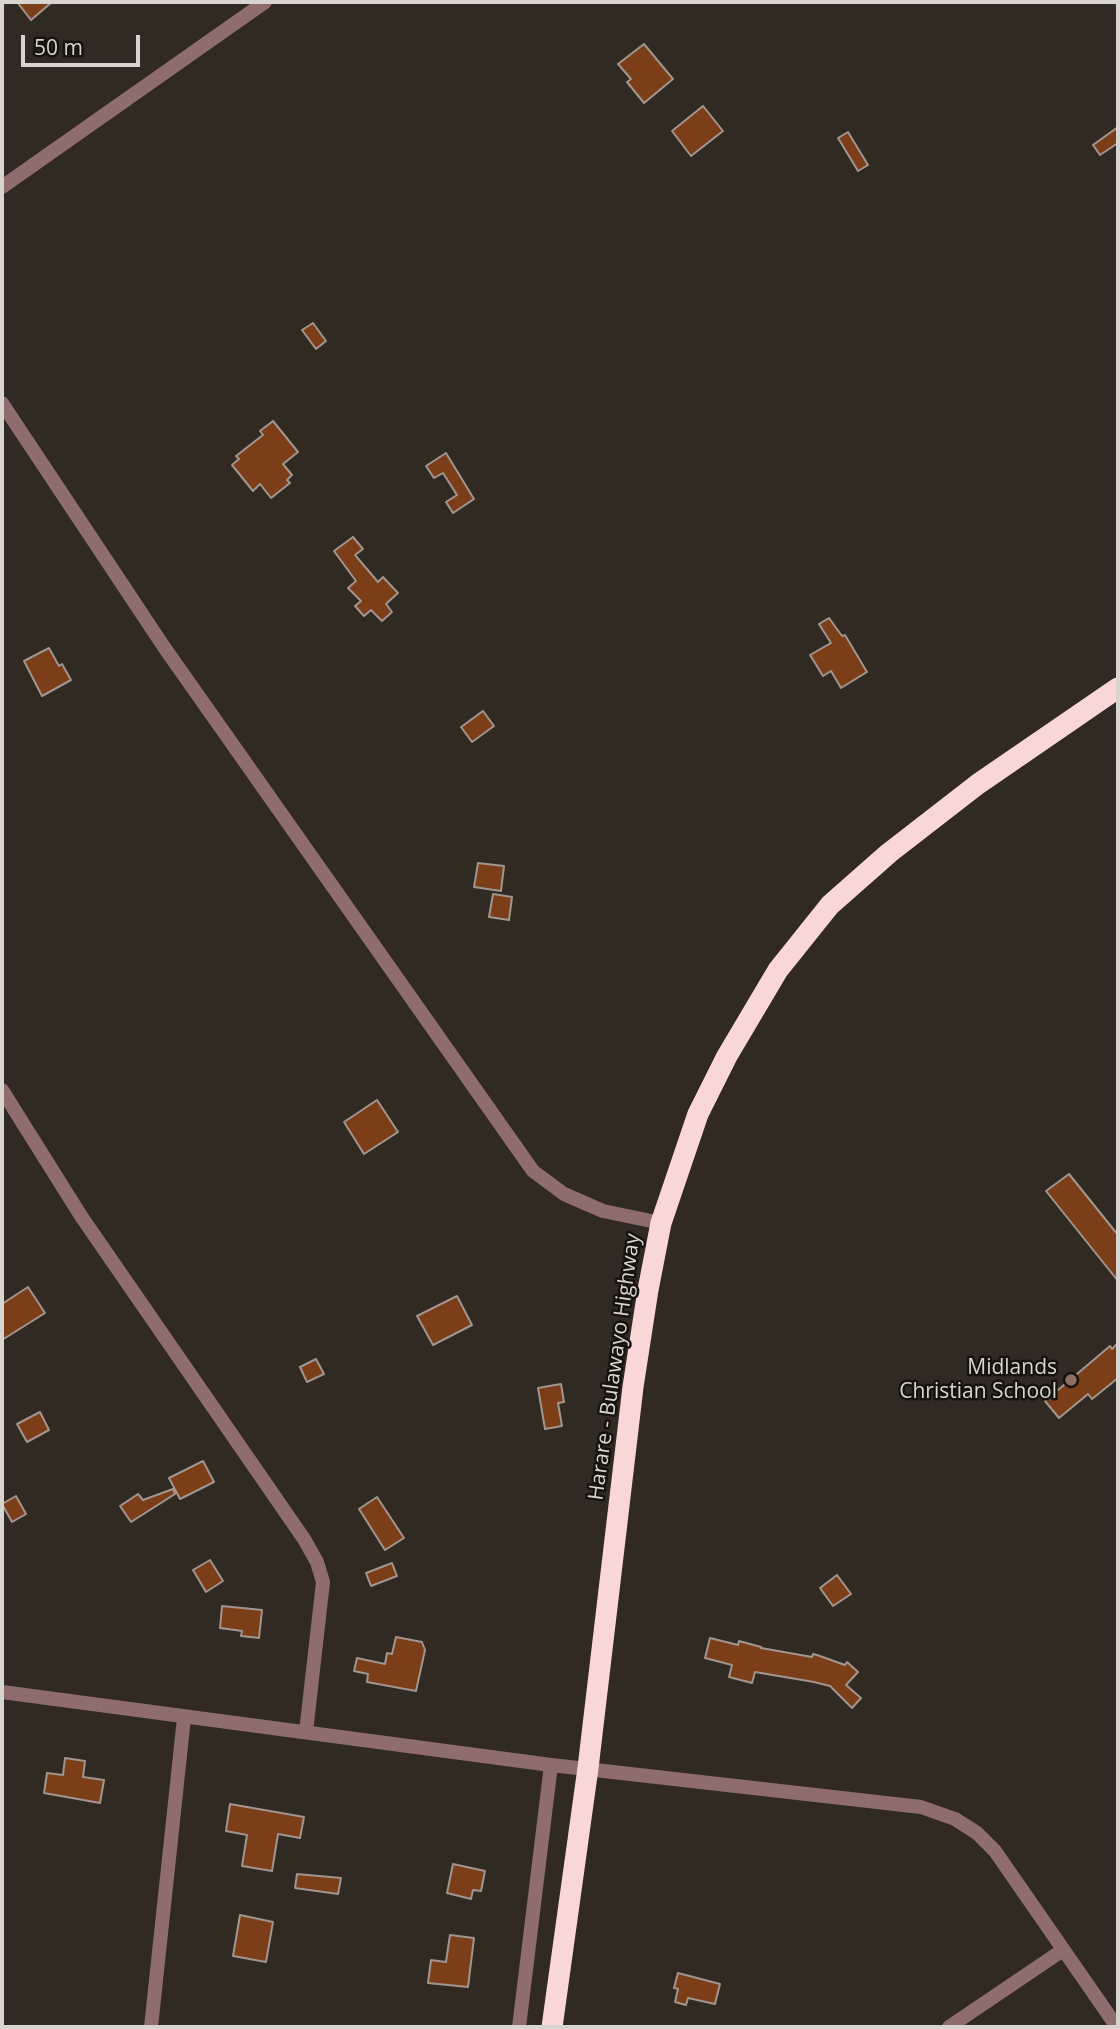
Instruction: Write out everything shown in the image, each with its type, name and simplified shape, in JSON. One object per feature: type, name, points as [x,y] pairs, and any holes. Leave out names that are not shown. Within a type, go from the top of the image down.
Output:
[{"type":"highway","name":"Harare - Bulawayo Highway","points":[[552,2027],[588,1768],[633,1387],[661,1223],[698,1114],[727,1056],[778,970],[830,905],[889,853],[978,784],[1118,688]]},
{"type":"street","points":[[2,187],[265,2]]},
{"type":"street","points":[[2,403],[164,647],[533,1171],[564,1194],[603,1211],[661,1223]]},
{"type":"street","points":[[2,1090],[81,1216],[304,1539],[317,1562],[323,1583],[306,1732]]},
{"type":"street","points":[[2,1692],[551,1765],[921,1807],[954,1819],[977,1833],[995,1851],[1117,2027]]},
{"type":"street","points":[[151,2027],[184,1718]]},
{"type":"street","points":[[519,2027],[551,1765]]},
{"type":"street","points":[[949,2027],[1063,1950]]},
{"type":"building","points":[[17,2],[52,2],[31,20]]},
{"type":"building","points":[[644,44],[673,79],[644,103],[627,82],[631,79],[618,64]]},
{"type":"building","points":[[703,106],[723,131],[691,156],[672,131]]},
{"type":"building","points":[[1118,127],[1118,143],[1100,155],[1093,145]]},
{"type":"building","points":[[848,132],[868,165],[858,171],[838,138]]},
{"type":"building","points":[[313,323],[326,341],[316,349],[302,330]]},
{"type":"building","points":[[273,421],[298,452],[283,464],[292,475],[287,480],[290,483],[271,498],[260,484],[253,491],[232,465],[239,459],[236,456],[263,435],[260,431]]},
{"type":"building","points":[[446,453],[474,499],[453,513],[446,502],[457,495],[443,473],[434,478],[426,466]]},
{"type":"building","points":[[353,537],[363,549],[355,555],[378,582],[383,577],[398,593],[386,604],[392,612],[382,621],[371,610],[364,616],[355,606],[361,601],[348,588],[356,581],[334,551]]},
{"type":"building","points":[[829,618],[842,636],[845,635],[867,672],[841,688],[831,671],[823,676],[810,655],[831,643],[819,624]]},
{"type":"building","points":[[49,648],[71,680],[42,696],[24,661]]},
{"type":"building","points":[[483,711],[494,726],[472,742],[461,727]]},
{"type":"building","points":[[478,863],[504,866],[501,891],[474,887]]},
{"type":"building","points":[[493,894],[512,897],[509,920],[489,917]]},
{"type":"building","points":[[377,1100],[398,1132],[364,1154],[344,1122]]},
{"type":"building","points":[[1069,1174],[1118,1235],[1118,1281],[1046,1191]]},
{"type":"building","points":[[28,1287],[45,1313],[2,1340],[2,1304]]},
{"type":"building","points":[[457,1296],[472,1325],[433,1345],[417,1316]]},
{"type":"building","points":[[1118,1343],[1118,1378],[1092,1399],[1088,1394],[1059,1418],[1045,1401],[1110,1346],[1112,1349]]},
{"type":"building","points":[[316,1359],[324,1374],[307,1382],[300,1367]]},
{"type":"building","points":[[561,1384],[564,1402],[558,1403],[562,1426],[545,1429],[538,1388]]},
{"type":"building","points":[[40,1412],[49,1430],[27,1442],[17,1424]]},
{"type":"building","points":[[203,1461],[214,1482],[180,1499],[169,1478]]},
{"type":"building","points":[[173,1489],[175,1494],[131,1522],[120,1506],[138,1494],[143,1500]]},
{"type":"building","points":[[16,1496],[26,1514],[12,1522],[2,1504]]},
{"type":"building","points":[[377,1497],[404,1538],[385,1550],[359,1509]]},
{"type":"building","points":[[210,1560],[223,1581],[206,1592],[193,1570]]},
{"type":"building","points":[[392,1563],[397,1576],[371,1586],[366,1573]]},
{"type":"building","points":[[837,1575],[851,1594],[833,1606],[820,1588]]},
{"type":"building","points":[[222,1606],[262,1610],[259,1638],[241,1636],[242,1631],[220,1628]]},
{"type":"building","points":[[396,1637],[422,1642],[425,1650],[416,1691],[367,1682],[368,1674],[354,1671],[357,1658],[385,1664],[387,1653],[392,1654]]},
{"type":"building","points":[[710,1638],[738,1645],[739,1641],[761,1648],[812,1657],[813,1654],[845,1665],[847,1662],[858,1672],[846,1685],[861,1698],[852,1708],[830,1686],[755,1672],[752,1683],[729,1677],[732,1665],[705,1658]]},
{"type":"building","points":[[65,1758],[85,1761],[83,1777],[104,1780],[100,1803],[44,1793],[47,1773],[63,1775]]},
{"type":"building","points":[[230,1804],[304,1817],[300,1838],[278,1834],[272,1871],[242,1866],[247,1835],[226,1831]]},
{"type":"building","points":[[453,1864],[485,1871],[481,1891],[473,1890],[471,1899],[447,1893]]},
{"type":"building","points":[[297,1874],[341,1878],[338,1894],[295,1888]]},
{"type":"building","points":[[240,1915],[273,1922],[266,1962],[233,1956]]},
{"type":"building","points":[[450,1935],[474,1938],[468,1987],[428,1983],[431,1960],[446,1962]]},
{"type":"building","points":[[678,1973],[720,1984],[715,2004],[688,1998],[686,2005],[675,2002],[678,1989],[674,1988]]},
{"type":"place","name":"Midlands Christian School","points":[[1071,1380]]}]
